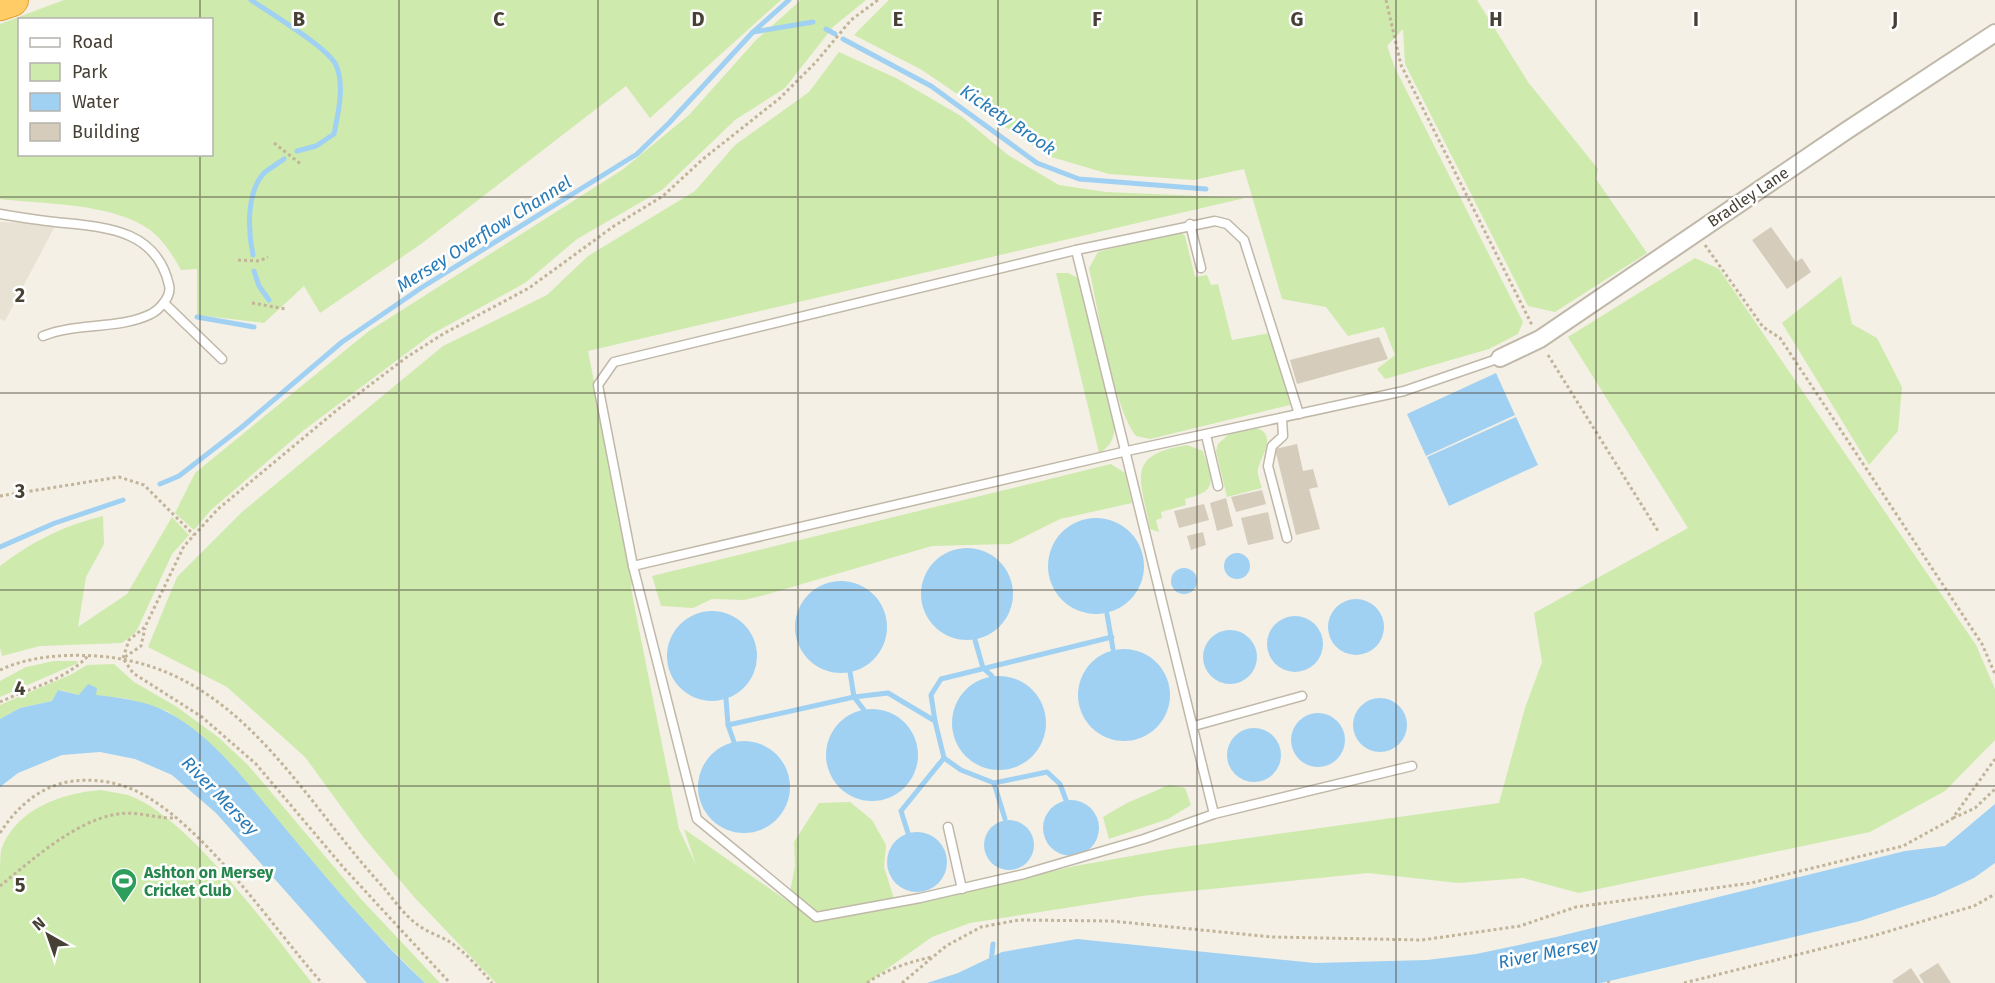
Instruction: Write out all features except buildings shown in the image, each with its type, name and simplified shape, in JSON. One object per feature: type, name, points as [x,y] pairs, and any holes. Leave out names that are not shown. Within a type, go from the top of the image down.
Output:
[{"type":"highway","points":[[0,4],[12,0]]},
{"type":"street","name":"Bradley Lane","points":[[1500,358],[1540,339],[1995,33]]},
{"type":"lane","points":[[0,214],[106,228],[144,243],[159,259],[166,275],[170,289],[164,303],[153,314],[132,321],[69,328],[44,336]]},
{"type":"lane","points":[[1299,414],[1244,240],[1227,224],[1215,221],[1076,250],[614,363],[598,385],[633,566],[697,819],[816,917],[962,889],[1024,874],[1144,839],[1214,814],[1412,766]]},
{"type":"lane","points":[[1190,225],[1201,268]]},
{"type":"lane","points":[[1076,250],[1214,814]]},
{"type":"lane","points":[[164,303],[222,360]]},
{"type":"lane","points":[[633,566],[1127,452],[1404,391],[1500,358]]},
{"type":"lane","points":[[1281,419],[1283,436],[1272,446],[1268,466],[1287,538]]},
{"type":"lane","points":[[1206,435],[1218,486]]},
{"type":"lane","points":[[1194,726],[1302,696]]},
{"type":"lane","points":[[948,827],[962,889]]},
{"type":"path","points":[[123,658],[141,646],[145,627],[184,546],[218,509],[273,461],[407,357],[443,334],[529,288],[614,226],[663,196],[703,159],[780,98],[816,62],[851,20],[878,0]]},
{"type":"path","points":[[1386,0],[1401,65],[1521,307],[1658,531]]},
{"type":"path","points":[[274,143],[302,165]]},
{"type":"path","points":[[1696,232],[1763,327],[1780,338],[1816,389],[1982,644],[1995,674]]},
{"type":"path","points":[[238,260],[259,261],[268,257]]},
{"type":"path","points":[[252,303],[286,309]]},
{"type":"path","points":[[0,496],[119,477],[144,485],[194,535]]},
{"type":"path","points":[[123,658],[129,640],[145,627]]},
{"type":"path","points":[[0,702],[63,676],[90,656]]},
{"type":"path","points":[[0,670],[28,660],[90,656],[123,658],[145,664],[190,685],[249,726],[378,882],[417,925],[452,943],[492,983]]},
{"type":"path","points":[[123,658],[133,673],[202,717],[256,764],[343,867],[450,983]]},
{"type":"path","points":[[1952,819],[1995,759]]},
{"type":"path","points":[[0,833],[29,799],[59,784],[76,780],[108,782],[133,789],[173,818],[228,871],[322,983]]},
{"type":"path","points":[[902,983],[934,956],[981,927],[1042,920],[1111,921],[1272,937],[1422,940],[1520,926],[1576,907],[1751,883],[1903,846],[1975,808],[1995,789]]},
{"type":"path","points":[[0,886],[64,837],[96,820],[127,813],[173,818]]},
{"type":"path","points":[[1684,983],[1876,935],[1974,906],[1995,894]]},
{"type":"path","points":[[867,983],[878,975],[934,956]]},
{"type":"shaded area","points":[[0,222],[56,224],[5,321],[0,319]]},
{"type":"green space","points":[[64,0],[781,0],[650,118],[626,86],[421,244],[320,313],[304,286],[264,323],[197,315],[197,269],[181,270],[159,238],[135,221],[117,214],[78,206],[0,199],[0,24]]},
{"type":"green space","points":[[801,0],[866,0],[833,27],[785,88],[735,120],[662,190],[577,239],[525,283],[432,334],[304,430],[211,510],[194,530],[175,513],[195,473],[369,331],[622,170],[689,115],[756,40]]},
{"type":"green space","points":[[889,0],[1477,0],[1528,82],[1598,169],[1596,179],[1647,253],[1555,312],[1528,306],[1405,64],[1403,29],[1387,46],[1395,68],[1523,322],[1518,334],[1489,349],[1385,379],[1377,369],[1395,355],[1384,327],[1348,336],[1326,307],[1282,299],[1244,169],[1194,180],[1109,174],[1048,156],[922,70],[854,35]]},
{"type":"green space","points":[[839,52],[896,78],[961,116],[1008,155],[1059,185],[1106,192],[1245,198],[588,351],[633,577],[631,589],[679,829],[696,865],[684,829],[816,921],[948,896],[1075,866],[1176,848],[1499,803],[1525,708],[1542,662],[1534,613],[1688,528],[1568,337],[1695,258],[1719,269],[1976,645],[1995,689],[1995,740],[1945,791],[1870,832],[1579,893],[1523,878],[1458,883],[1368,873],[1142,896],[970,923],[932,937],[867,983],[496,983],[415,898],[364,838],[305,757],[227,687],[148,647],[177,577],[242,512],[443,346],[547,295],[588,256],[695,191],[735,145],[809,92]]},
{"type":"green space","points":[[1179,231],[1185,236],[1195,277],[1207,275],[1211,285],[1218,284],[1232,340],[1270,333],[1290,405],[1150,439],[1136,436],[1120,403],[1107,356],[1089,268],[1098,252]]},
{"type":"green space","points":[[1056,273],[1068,273],[1080,279],[1115,426],[1111,442],[1099,453]]},
{"type":"green space","points":[[1841,276],[1852,324],[1877,338],[1902,387],[1898,431],[1869,465],[1782,323]]},
{"type":"green space","points":[[1256,428],[1263,431],[1267,440],[1258,469],[1262,488],[1227,497],[1216,451],[1218,444],[1230,433]]},
{"type":"green space","points":[[1187,445],[1203,451],[1210,477],[1208,488],[1196,496],[1185,499],[1186,505],[1161,512],[1162,518],[1156,520],[1159,532],[1150,529],[1141,472],[1145,463],[1153,455],[1167,449]]},
{"type":"green space","points":[[1111,464],[1125,473],[1132,503],[1060,519],[1010,544],[932,546],[761,596],[744,600],[712,599],[693,608],[661,606],[652,576]]},
{"type":"green space","points":[[103,516],[104,544],[86,577],[78,627],[127,594],[172,517],[189,535],[172,554],[136,632],[122,643],[40,646],[2,656],[0,648],[0,566],[49,535]]},
{"type":"green space","points":[[54,661],[77,661],[78,663],[0,697],[0,681],[26,667]]},
{"type":"green space","points":[[114,664],[134,682],[177,707],[218,737],[248,765],[361,899],[440,983],[425,983],[360,917],[220,754],[167,711],[124,698],[79,695],[59,690],[52,701],[20,708],[0,719],[0,705],[72,674],[87,665]]},
{"type":"green space","points":[[1169,785],[1185,788],[1191,805],[1168,819],[1109,839],[1103,817],[1127,803]]},
{"type":"green space","name":"Ashton on Mersey Cricket Club","points":[[101,790],[128,795],[151,807],[176,826],[227,878],[312,983],[0,983],[0,858],[8,836],[29,814],[56,799]]},
{"type":"green space","points":[[850,802],[872,820],[886,845],[884,867],[894,899],[818,913],[790,892],[795,866],[794,842],[819,803]]},
{"type":"water","points":[[1496,373],[1515,415],[1426,456],[1407,414]]},
{"type":"water","points":[[1516,417],[1538,465],[1449,506],[1427,457]]},
{"type":"water","points":[[1096,518],[1114,521],[1130,532],[1141,548],[1144,566],[1141,584],[1130,600],[1114,611],[1096,614],[1078,611],[1062,600],[1051,584],[1048,566],[1051,548],[1062,532],[1078,521]]},
{"type":"water","points":[[958,548],[976,548],[993,555],[1006,568],[1013,585],[1013,603],[1006,620],[993,633],[976,640],[958,640],[941,633],[928,620],[921,603],[921,585],[928,568],[941,555]]},
{"type":"water","points":[[1237,553],[1246,557],[1250,566],[1246,575],[1237,579],[1228,575],[1224,566],[1228,557]]},
{"type":"water","points":[[1184,568],[1193,572],[1197,581],[1193,590],[1184,594],[1175,590],[1171,581],[1175,572]]},
{"type":"water","points":[[841,581],[859,584],[874,594],[884,609],[887,627],[884,645],[874,660],[859,670],[841,673],[823,670],[808,660],[798,645],[795,627],[798,609],[808,594],[823,584]]},
{"type":"water","points":[[1350,599],[1362,599],[1376,607],[1384,621],[1382,638],[1376,647],[1362,655],[1350,655],[1333,643],[1328,633],[1328,621],[1340,604]]},
{"type":"water","points":[[712,611],[729,614],[744,624],[754,639],[757,656],[754,673],[744,688],[729,698],[712,701],[695,698],[680,688],[670,673],[667,656],[670,639],[680,624],[695,614]]},
{"type":"water","points":[[1289,616],[1301,616],[1315,624],[1323,638],[1321,655],[1315,664],[1301,672],[1289,672],[1272,660],[1267,650],[1267,638],[1279,621]]},
{"type":"water","points":[[1225,630],[1235,630],[1245,634],[1253,642],[1257,657],[1253,672],[1245,680],[1235,684],[1225,684],[1215,680],[1207,672],[1203,662],[1203,652],[1207,642],[1215,634]]},
{"type":"water","points":[[1115,649],[1133,649],[1150,656],[1163,669],[1170,686],[1170,704],[1163,721],[1150,734],[1133,741],[1115,741],[1098,734],[1085,721],[1078,704],[1078,686],[1085,669],[1098,656]]},
{"type":"water","points":[[999,676],[1017,680],[1032,690],[1042,705],[1046,723],[1042,741],[1032,756],[1017,766],[999,770],[981,766],[966,756],[956,741],[952,723],[956,705],[966,690],[981,680]]},
{"type":"water","name":"River Mersey","points":[[88,684],[97,688],[96,695],[132,700],[159,708],[201,735],[244,779],[370,927],[425,983],[367,983],[216,813],[172,775],[135,759],[100,752],[62,755],[18,773],[0,787],[0,719],[20,708],[52,701],[58,690],[79,695]]},
{"type":"water","points":[[1380,698],[1390,700],[1399,706],[1405,715],[1407,725],[1405,735],[1399,744],[1390,750],[1380,752],[1370,750],[1361,744],[1355,735],[1353,725],[1355,715],[1361,706],[1370,700]]},
{"type":"water","points":[[872,709],[889,713],[904,723],[914,738],[918,755],[914,772],[904,787],[889,797],[872,801],[855,797],[840,787],[830,772],[826,755],[830,738],[840,723],[855,713]]},
{"type":"water","points":[[1313,713],[1323,713],[1333,717],[1341,725],[1345,740],[1341,755],[1333,763],[1323,767],[1313,767],[1303,763],[1295,755],[1291,745],[1291,735],[1295,725],[1303,717]]},
{"type":"water","points":[[1254,728],[1264,730],[1273,736],[1279,745],[1281,755],[1279,765],[1273,774],[1264,780],[1254,782],[1244,780],[1235,774],[1229,765],[1227,755],[1229,745],[1235,736],[1244,730]]},
{"type":"water","points":[[744,741],[762,744],[777,754],[787,769],[790,787],[787,805],[777,820],[762,830],[744,833],[726,830],[711,820],[701,805],[698,787],[701,769],[711,754],[726,744]]},
{"type":"water","points":[[1065,800],[1077,800],[1087,804],[1095,812],[1099,828],[1095,844],[1087,852],[1077,856],[1065,856],[1055,852],[1047,844],[1043,834],[1043,822],[1047,812],[1055,804]]},
{"type":"water","name":"River Mersey","points":[[1995,804],[1995,863],[1974,878],[1935,896],[1860,921],[1601,983],[927,983],[958,973],[1002,952],[1077,939],[1315,963],[1427,960],[1476,954],[1556,937],[1905,851],[1945,846]]},
{"type":"water","points":[[1004,820],[1014,820],[1027,827],[1034,840],[1034,850],[1027,863],[1014,870],[1004,870],[995,866],[988,859],[984,850],[984,840],[988,831],[995,824]]},
{"type":"water","points":[[911,832],[923,832],[934,837],[942,845],[947,862],[945,874],[934,887],[923,892],[911,892],[900,887],[892,879],[887,868],[887,856],[892,845],[900,837]]},
{"type":"waterway","points":[[251,0],[322,49],[336,65],[339,73],[340,100],[334,134],[316,146],[297,151]]},
{"type":"waterway","name":"Mersey Overflow Channel","points":[[160,484],[179,476],[242,427],[342,342],[421,288],[637,154],[669,123],[753,32],[789,0]]},
{"type":"waterway","name":"Kickety Brook","points":[[753,32],[813,22]]},
{"type":"waterway","name":"Kickety Brook","points":[[826,29],[835,34]]},
{"type":"waterway","name":"Kickety Brook","points":[[843,39],[931,86],[1037,163],[1079,179],[1206,189]]},
{"type":"waterway","points":[[253,255],[250,212],[254,191],[264,173],[284,159]]},
{"type":"waterway","points":[[254,271],[259,286],[269,300]]},
{"type":"waterway","points":[[197,317],[254,327]]},
{"type":"waterway","points":[[0,547],[55,523],[123,500]]},
{"type":"waterway","points":[[1107,614],[1113,649]]},
{"type":"waterway","points":[[935,721],[931,695],[941,679],[1112,637]]},
{"type":"waterway","points":[[975,640],[983,668],[992,676]]},
{"type":"waterway","points":[[850,672],[854,697],[864,710]]},
{"type":"waterway","points":[[728,725],[854,697],[888,693],[935,721],[944,758],[901,811],[908,833]]},
{"type":"waterway","points":[[726,699],[728,725],[734,742]]},
{"type":"waterway","points":[[944,758],[961,770],[994,783],[1005,819]]},
{"type":"waterway","points":[[994,783],[1047,772],[1060,784],[1066,800]]},
{"type":"waterway","points":[[991,963],[993,944]]},
{"type":"place","name":"Ashton on Mersey Cricket Club","points":[[124,904]]}]
